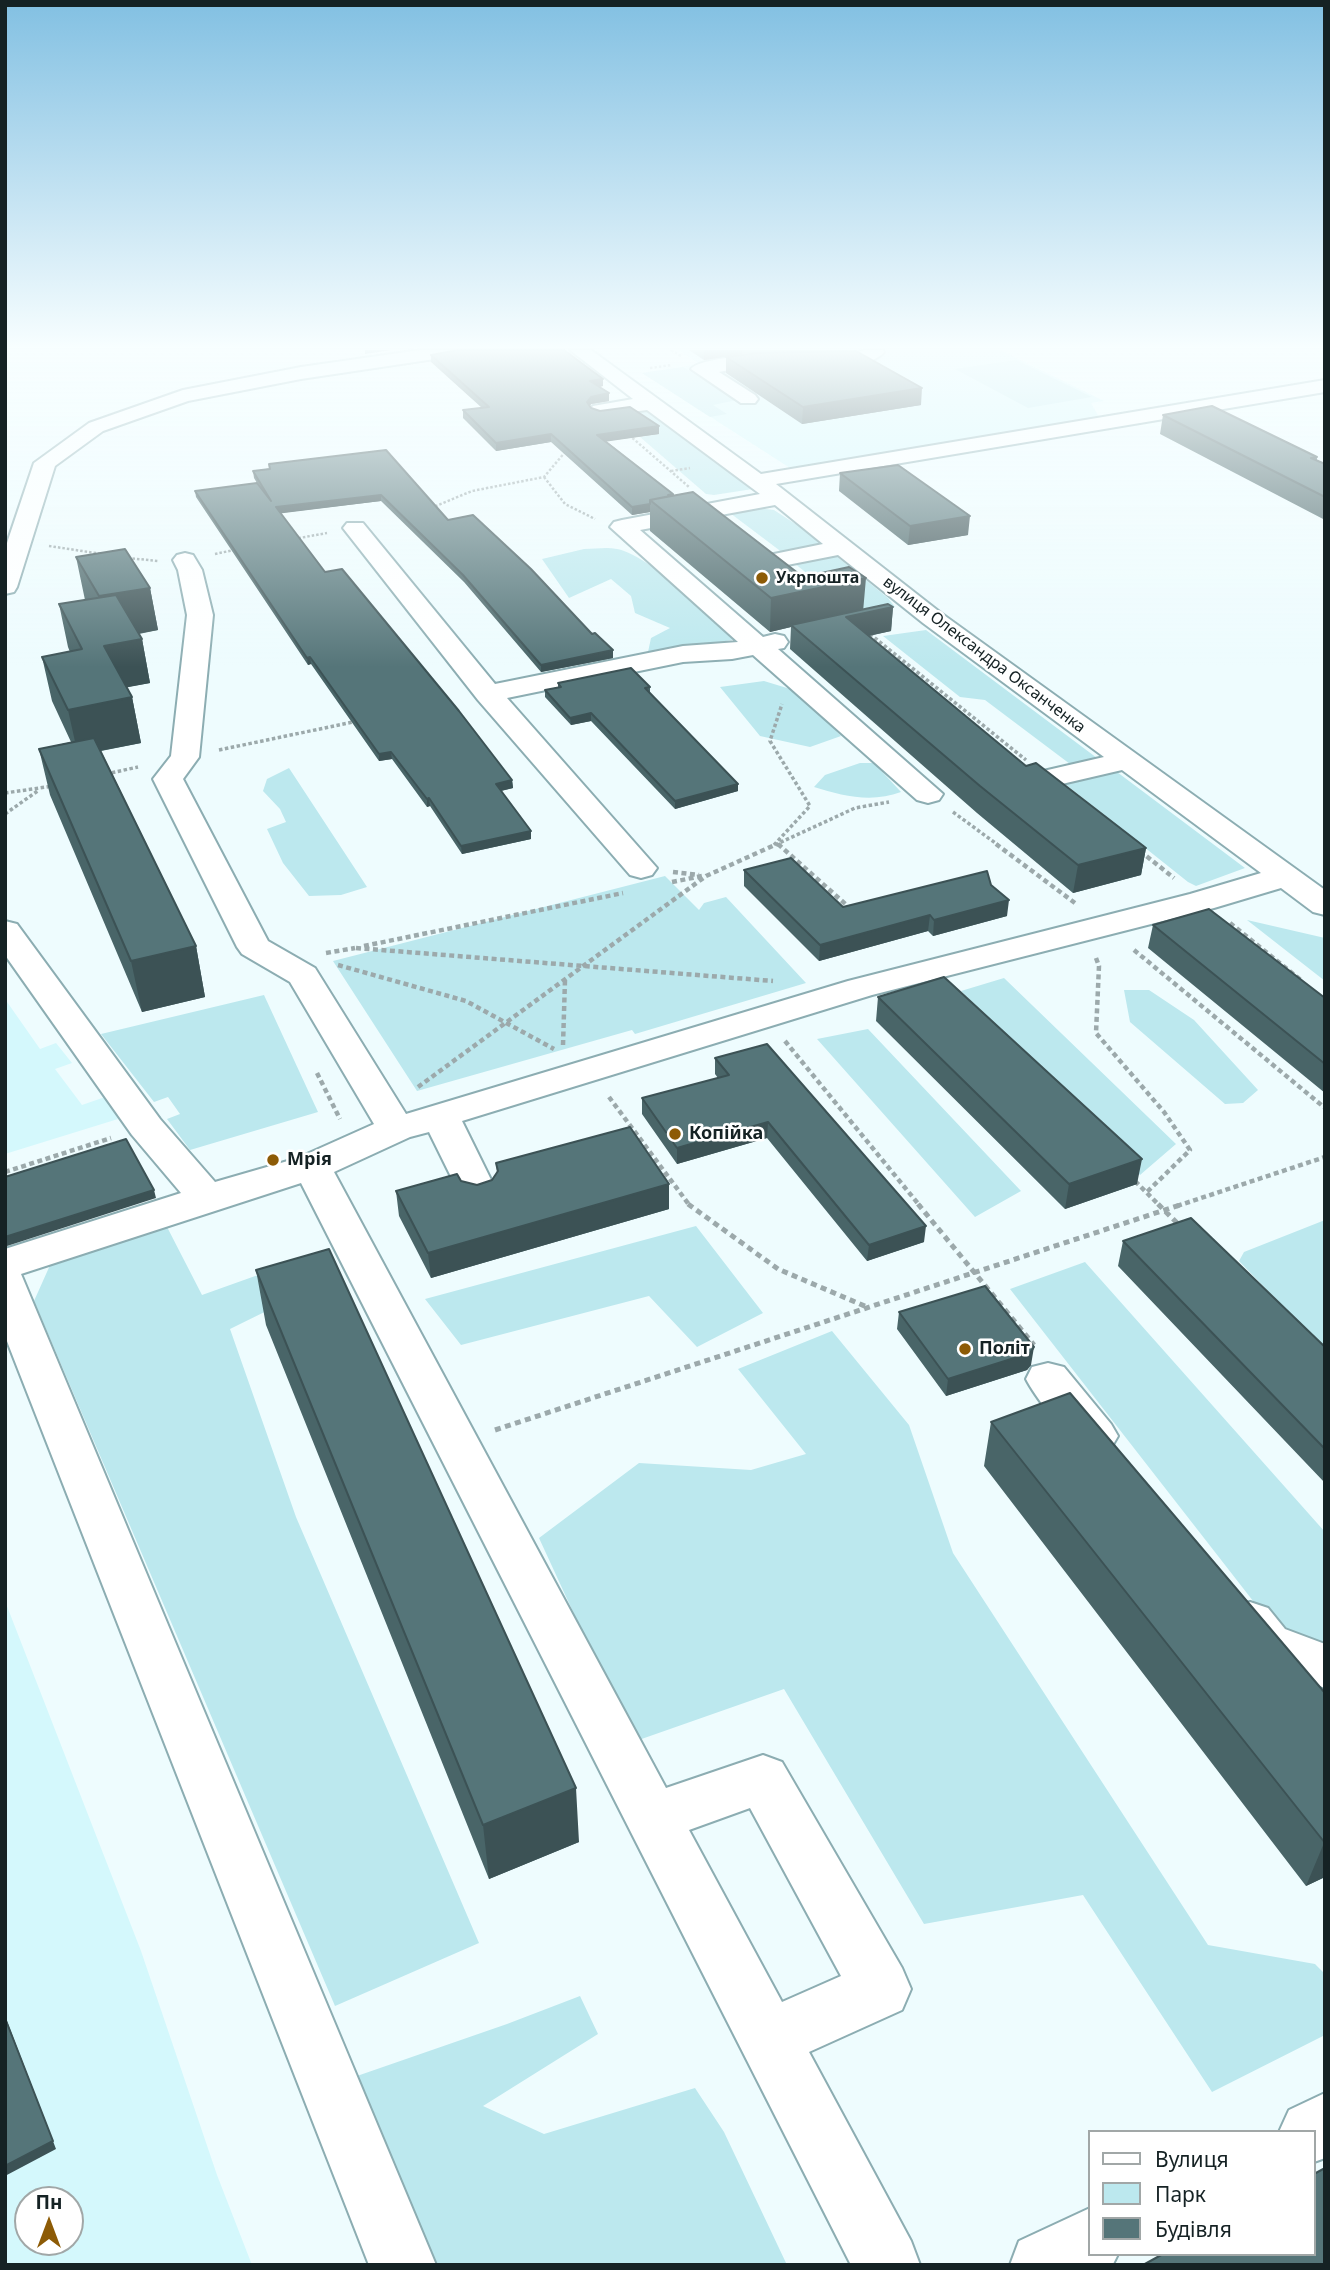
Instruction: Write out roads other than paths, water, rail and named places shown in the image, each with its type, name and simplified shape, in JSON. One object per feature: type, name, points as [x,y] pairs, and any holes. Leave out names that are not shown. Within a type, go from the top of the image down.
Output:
[{"type":"street","points":[[7,575],[45,463],[55,456]]},
{"type":"street","name":"вулиця Олександра Оксанченка","points":[[723,456],[779,497],[920,609],[1124,761],[1325,905]]},
{"type":"street","points":[[757,481],[907,456]]},
{"type":"street","points":[[779,497],[622,527],[929,794]]},
{"type":"street","points":[[355,528],[488,694],[641,868]]},
{"type":"street","points":[[777,559],[843,547]]},
{"type":"street","points":[[184,560],[190,570],[200,615],[185,757],[168,779],[254,947],[303,975],[391,1120]]},
{"type":"street","points":[[856,623],[920,609]]},
{"type":"street","points":[[488,694],[683,654],[732,651],[796,637]]},
{"type":"street","points":[[1049,778],[1124,761]]},
{"type":"street","points":[[5,1264],[312,1167],[391,1120],[440,1115],[860,988],[1202,901],[1286,876]]},
{"type":"street","points":[[5,931],[146,1127],[207,1198]]},
{"type":"street","points":[[440,1115],[478,1194]]},
{"type":"street","points":[[312,1167],[887,2265]]},
{"type":"street","points":[[5,1282],[403,2265]]},
{"type":"street","points":[[1048,1379],[1118,1464]]},
{"type":"street","points":[[1223,1591],[1268,1644],[1325,1666]]},
{"type":"street","points":[[653,1818],[763,1779],[881,1989],[769,2039]]},
{"type":"street","points":[[1043,2265],[1088,2242]]},
{"type":"place","name":"Укрпошта","points":[[762,578]]},
{"type":"place","name":"Копійка","points":[[675,1134]]},
{"type":"place","name":"Мрія","points":[[273,1160]]},
{"type":"place","name":"Політ","points":[[965,1349]]}]
